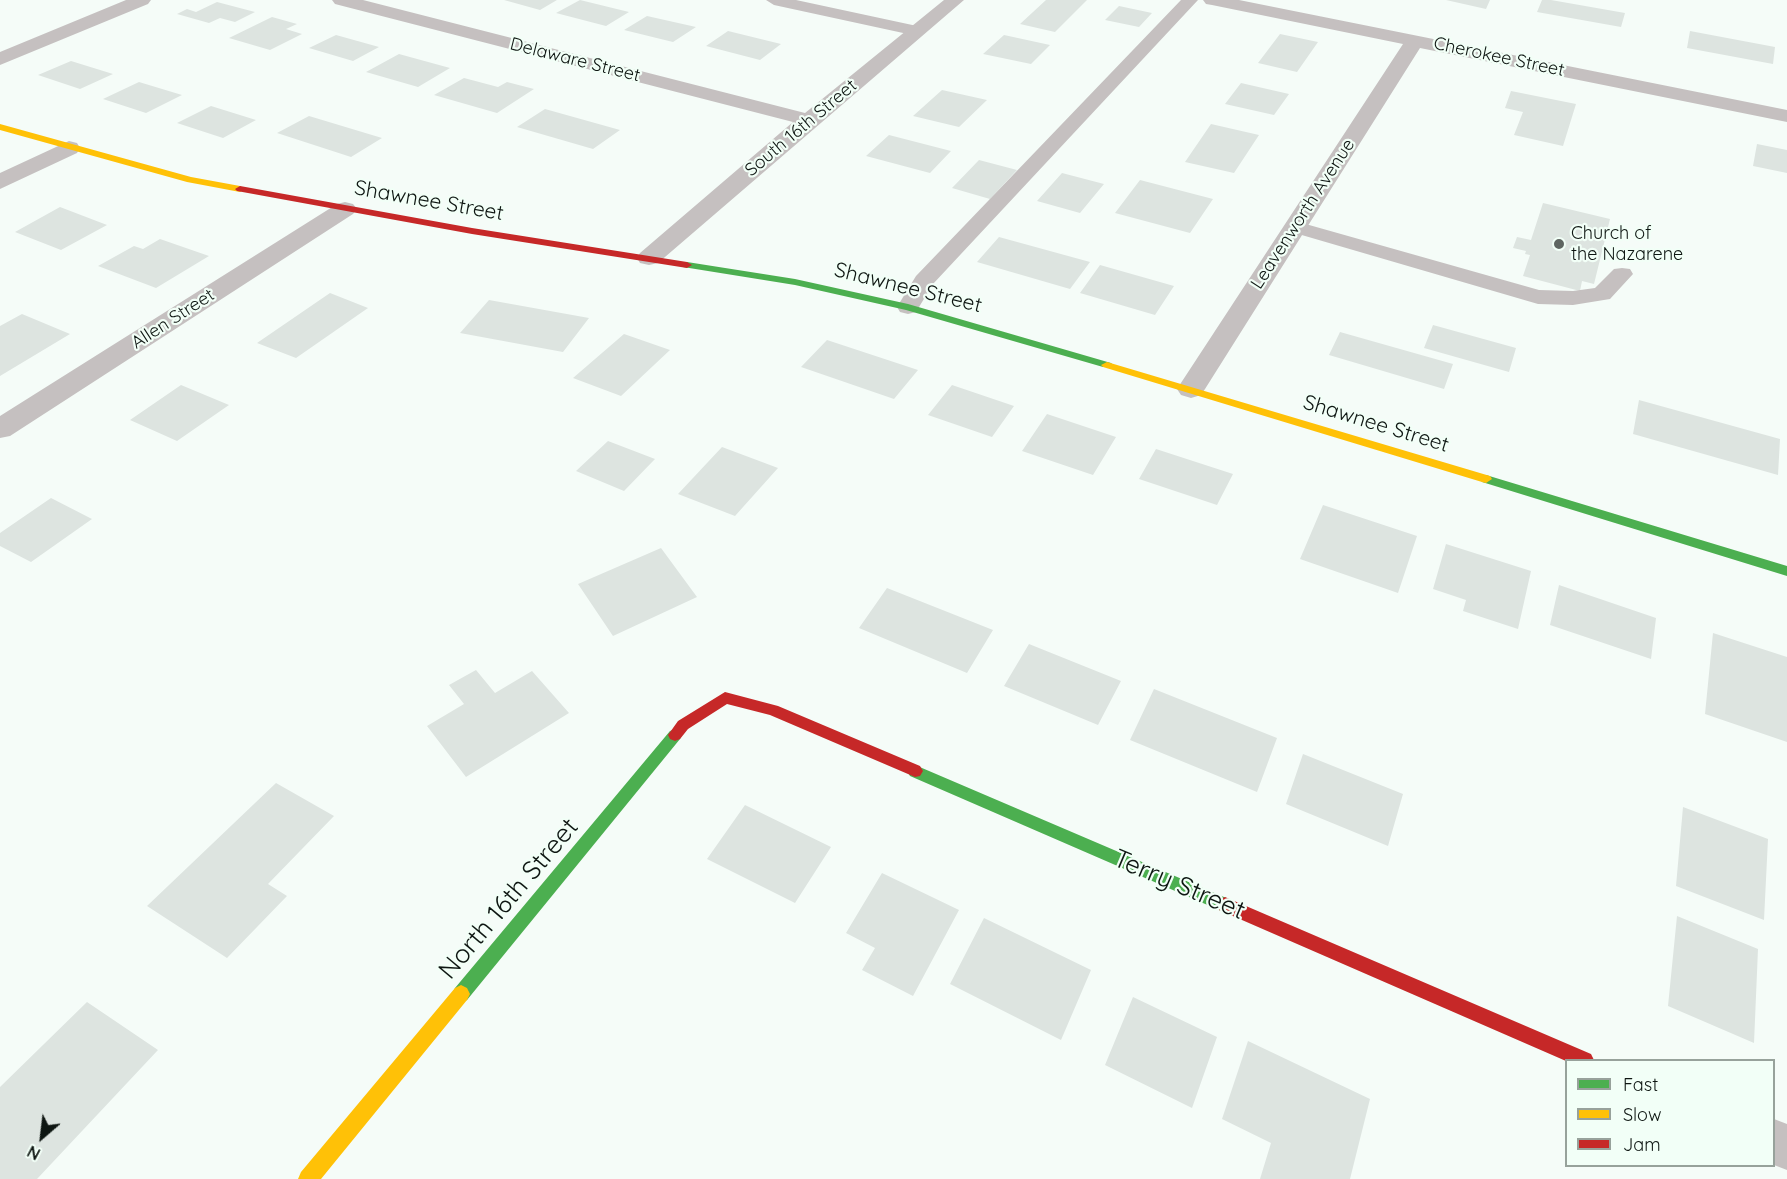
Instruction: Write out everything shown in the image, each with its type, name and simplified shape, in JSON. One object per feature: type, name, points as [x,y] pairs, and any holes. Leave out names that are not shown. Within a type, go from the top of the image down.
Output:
[{"type":"street","points":[[0,59],[142,0]]},
{"type":"street","name":"Delaware Street","points":[[341,0],[809,120]]},
{"type":"street","name":"South 16th Street","points":[[649,258],[809,120],[955,0]]},
{"type":"street","name":"Cherokee Street","points":[[1212,0],[1787,116]]},
{"type":"street","name":"Leavenworth Avenue","points":[[1191,389],[1415,40]]},
{"type":"street","name":"Shawnee Street","points":[[0,127],[190,180],[345,209],[795,282],[908,307],[1191,389],[1787,571]]},
{"type":"street","points":[[0,182],[69,148]]},
{"type":"street","name":"Allen Street","points":[[0,429],[345,209]]},
{"type":"street","name":"North 16th Street","points":[[308,1179],[683,725],[725,698],[773,710]]},
{"type":"street","name":"Terry Street","points":[[773,710],[1583,1059]]},
{"type":"lane","points":[[774,0],[917,31]]},
{"type":"lane","points":[[908,307],[924,281],[1190,0]]},
{"type":"lane","points":[[1295,227],[1538,297],[1573,298],[1602,294],[1622,274]]},
{"type":"building","points":[[504,0],[557,0],[540,10]]},
{"type":"building","points":[[580,0],[629,12],[606,26],[556,13]]},
{"type":"building","points":[[1046,0],[1087,0],[1055,32],[1020,24]]},
{"type":"building","points":[[1446,0],[1490,0],[1486,9]]},
{"type":"building","points":[[1542,0],[1625,13],[1621,27],[1537,12]]},
{"type":"building","points":[[217,2],[255,12],[235,22],[220,18],[209,23],[177,14],[187,9],[196,12]]},
{"type":"building","points":[[1119,6],[1152,13],[1139,27],[1105,20]]},
{"type":"building","points":[[647,16],[696,27],[673,42],[624,30]]},
{"type":"building","points":[[272,17],[297,24],[286,29],[302,34],[270,50],[229,38]]},
{"type":"building","points":[[728,31],[781,44],[760,60],[706,46]]},
{"type":"building","points":[[1690,31],[1775,47],[1773,64],[1687,48]]},
{"type":"building","points":[[1280,34],[1318,42],[1297,72],[1258,63]]},
{"type":"building","points":[[336,35],[379,47],[353,61],[309,48]]},
{"type":"building","points":[[1004,35],[1050,45],[1031,64],[983,54]]},
{"type":"building","points":[[399,54],[450,68],[418,87],[366,72]]},
{"type":"building","points":[[71,61],[113,74],[80,89],[38,75]]},
{"type":"building","points":[[464,78],[498,87],[507,82],[534,89],[497,113],[434,95]]},
{"type":"building","points":[[139,82],[182,95],[146,113],[103,99]]},
{"type":"building","points":[[1241,83],[1289,94],[1274,115],[1225,104]]},
{"type":"building","points":[[942,90],[987,100],[959,127],[913,116]]},
{"type":"building","points":[[1511,91],[1576,104],[1563,146],[1514,135],[1523,112],[1505,108]]},
{"type":"building","points":[[211,106],[256,120],[223,138],[177,123]]},
{"type":"building","points":[[545,109],[620,130],[593,149],[517,127]]},
{"type":"building","points":[[309,116],[382,138],[351,157],[277,133]]},
{"type":"building","points":[[1211,124],[1259,135],[1234,173],[1185,162]]},
{"type":"building","points":[[889,135],[951,151],[930,173],[866,156]]},
{"type":"building","points":[[1757,144],[1787,150],[1787,173],[1753,166]]},
{"type":"building","points":[[979,160],[1017,170],[990,199],[952,188]]},
{"type":"building","points":[[1062,173],[1104,184],[1080,213],[1037,201]]},
{"type":"building","points":[[1140,180],[1213,199],[1190,233],[1115,213]]},
{"type":"building","name":"Church of the Nazarene","points":[[1543,203],[1610,219],[1594,284],[1582,281],[1580,291],[1523,276],[1530,255],[1525,254],[1526,251],[1513,248],[1517,237],[1531,240]]},
{"type":"building","points":[[60,207],[107,225],[61,250],[15,232]]},
{"type":"building","points":[[999,237],[1090,262],[1070,289],[977,262]]},
{"type":"building","points":[[160,239],[209,256],[156,288],[98,266],[134,246],[143,249]]},
{"type":"building","points":[[1100,265],[1174,286],[1155,315],[1080,293]]},
{"type":"building","points":[[330,293],[368,308],[296,358],[257,343]]},
{"type":"building","points":[[489,300],[589,318],[563,352],[460,333]]},
{"type":"building","points":[[22,314],[70,334],[0,376],[0,326]]},
{"type":"building","points":[[1433,325],[1516,348],[1509,372],[1424,348]]},
{"type":"building","points":[[1340,332],[1453,364],[1444,389],[1329,355]]},
{"type":"building","points":[[624,334],[670,350],[621,396],[573,378]]},
{"type":"building","points":[[827,340],[918,370],[894,399],[801,367]]},
{"type":"building","points":[[181,385],[229,405],[177,441],[130,420]]},
{"type":"building","points":[[952,385],[1014,406],[992,437],[928,415]]},
{"type":"building","points":[[1639,400],[1780,439],[1778,475],[1633,434]]},
{"type":"building","points":[[1047,414],[1116,437],[1093,475],[1022,451]]},
{"type":"building","points":[[608,441],[655,459],[624,491],[576,471]]},
{"type":"building","points":[[722,447],[778,468],[735,516],[678,494]]},
{"type":"building","points":[[1156,449],[1233,474],[1217,505],[1139,479]]},
{"type":"building","points":[[51,498],[92,519],[31,562],[0,546],[0,533]]},
{"type":"building","points":[[1323,505],[1417,536],[1398,593],[1300,559]]},
{"type":"building","points":[[1446,544],[1531,571],[1518,629],[1463,611],[1466,600],[1433,589]]},
{"type":"building","points":[[661,548],[697,597],[613,636],[578,584]]},
{"type":"building","points":[[1559,585],[1656,618],[1651,659],[1550,625]]},
{"type":"building","points":[[887,588],[993,630],[967,673],[859,628]]},
{"type":"building","points":[[1713,633],[1787,657],[1787,742],[1705,714]]},
{"type":"building","points":[[1029,644],[1121,681],[1098,725],[1004,686]]},
{"type":"building","points":[[476,670],[495,693],[532,671],[569,713],[466,777],[427,726],[464,704],[449,685]]},
{"type":"building","points":[[1154,689],[1277,738],[1257,792],[1130,740]]},
{"type":"building","points":[[1303,754],[1403,794],[1388,846],[1286,804]]},
{"type":"building","points":[[276,783],[334,816],[268,884],[287,896],[227,958],[147,906]]},
{"type":"building","points":[[745,805],[831,847],[795,903],[707,859]]},
{"type":"building","points":[[1683,807],[1768,839],[1764,920],[1676,886]]},
{"type":"building","points":[[882,873],[959,910],[913,996],[862,970],[875,948],[846,933]]},
{"type":"building","points":[[1677,916],[1758,949],[1754,1043],[1668,1006]]},
{"type":"building","points":[[984,918],[1091,970],[1061,1040],[950,984]]},
{"type":"building","points":[[1133,997],[1217,1037],[1192,1108],[1105,1065]]},
{"type":"building","points":[[87,1002],[158,1050],[37,1179],[0,1179],[0,1087]]},
{"type":"building","points":[[1248,1041],[1370,1099],[1350,1179],[1260,1179],[1271,1143],[1222,1119]]},
{"type":"traffic: fast","points":[[687,265],[795,282],[908,307],[1107,365]]},
{"type":"traffic: fast","points":[[1486,479],[1787,571]]},
{"type":"traffic: fast","points":[[461,994],[675,735]]},
{"type":"traffic: fast","points":[[915,771],[1225,905]]},
{"type":"traffic: slow","points":[[0,127],[190,180],[240,189]]},
{"type":"traffic: slow","points":[[1107,365],[1486,479]]},
{"type":"traffic: slow","points":[[308,1179],[461,994]]},
{"type":"traffic: jam","points":[[240,189],[472,231],[687,265]]},
{"type":"traffic: jam","points":[[675,735],[683,725],[725,698],[773,710],[915,771]]},
{"type":"traffic: jam","points":[[1225,905],[1583,1059]]},
{"type":"place","name":"Church of the Nazarene","points":[[1559,244]]}]
